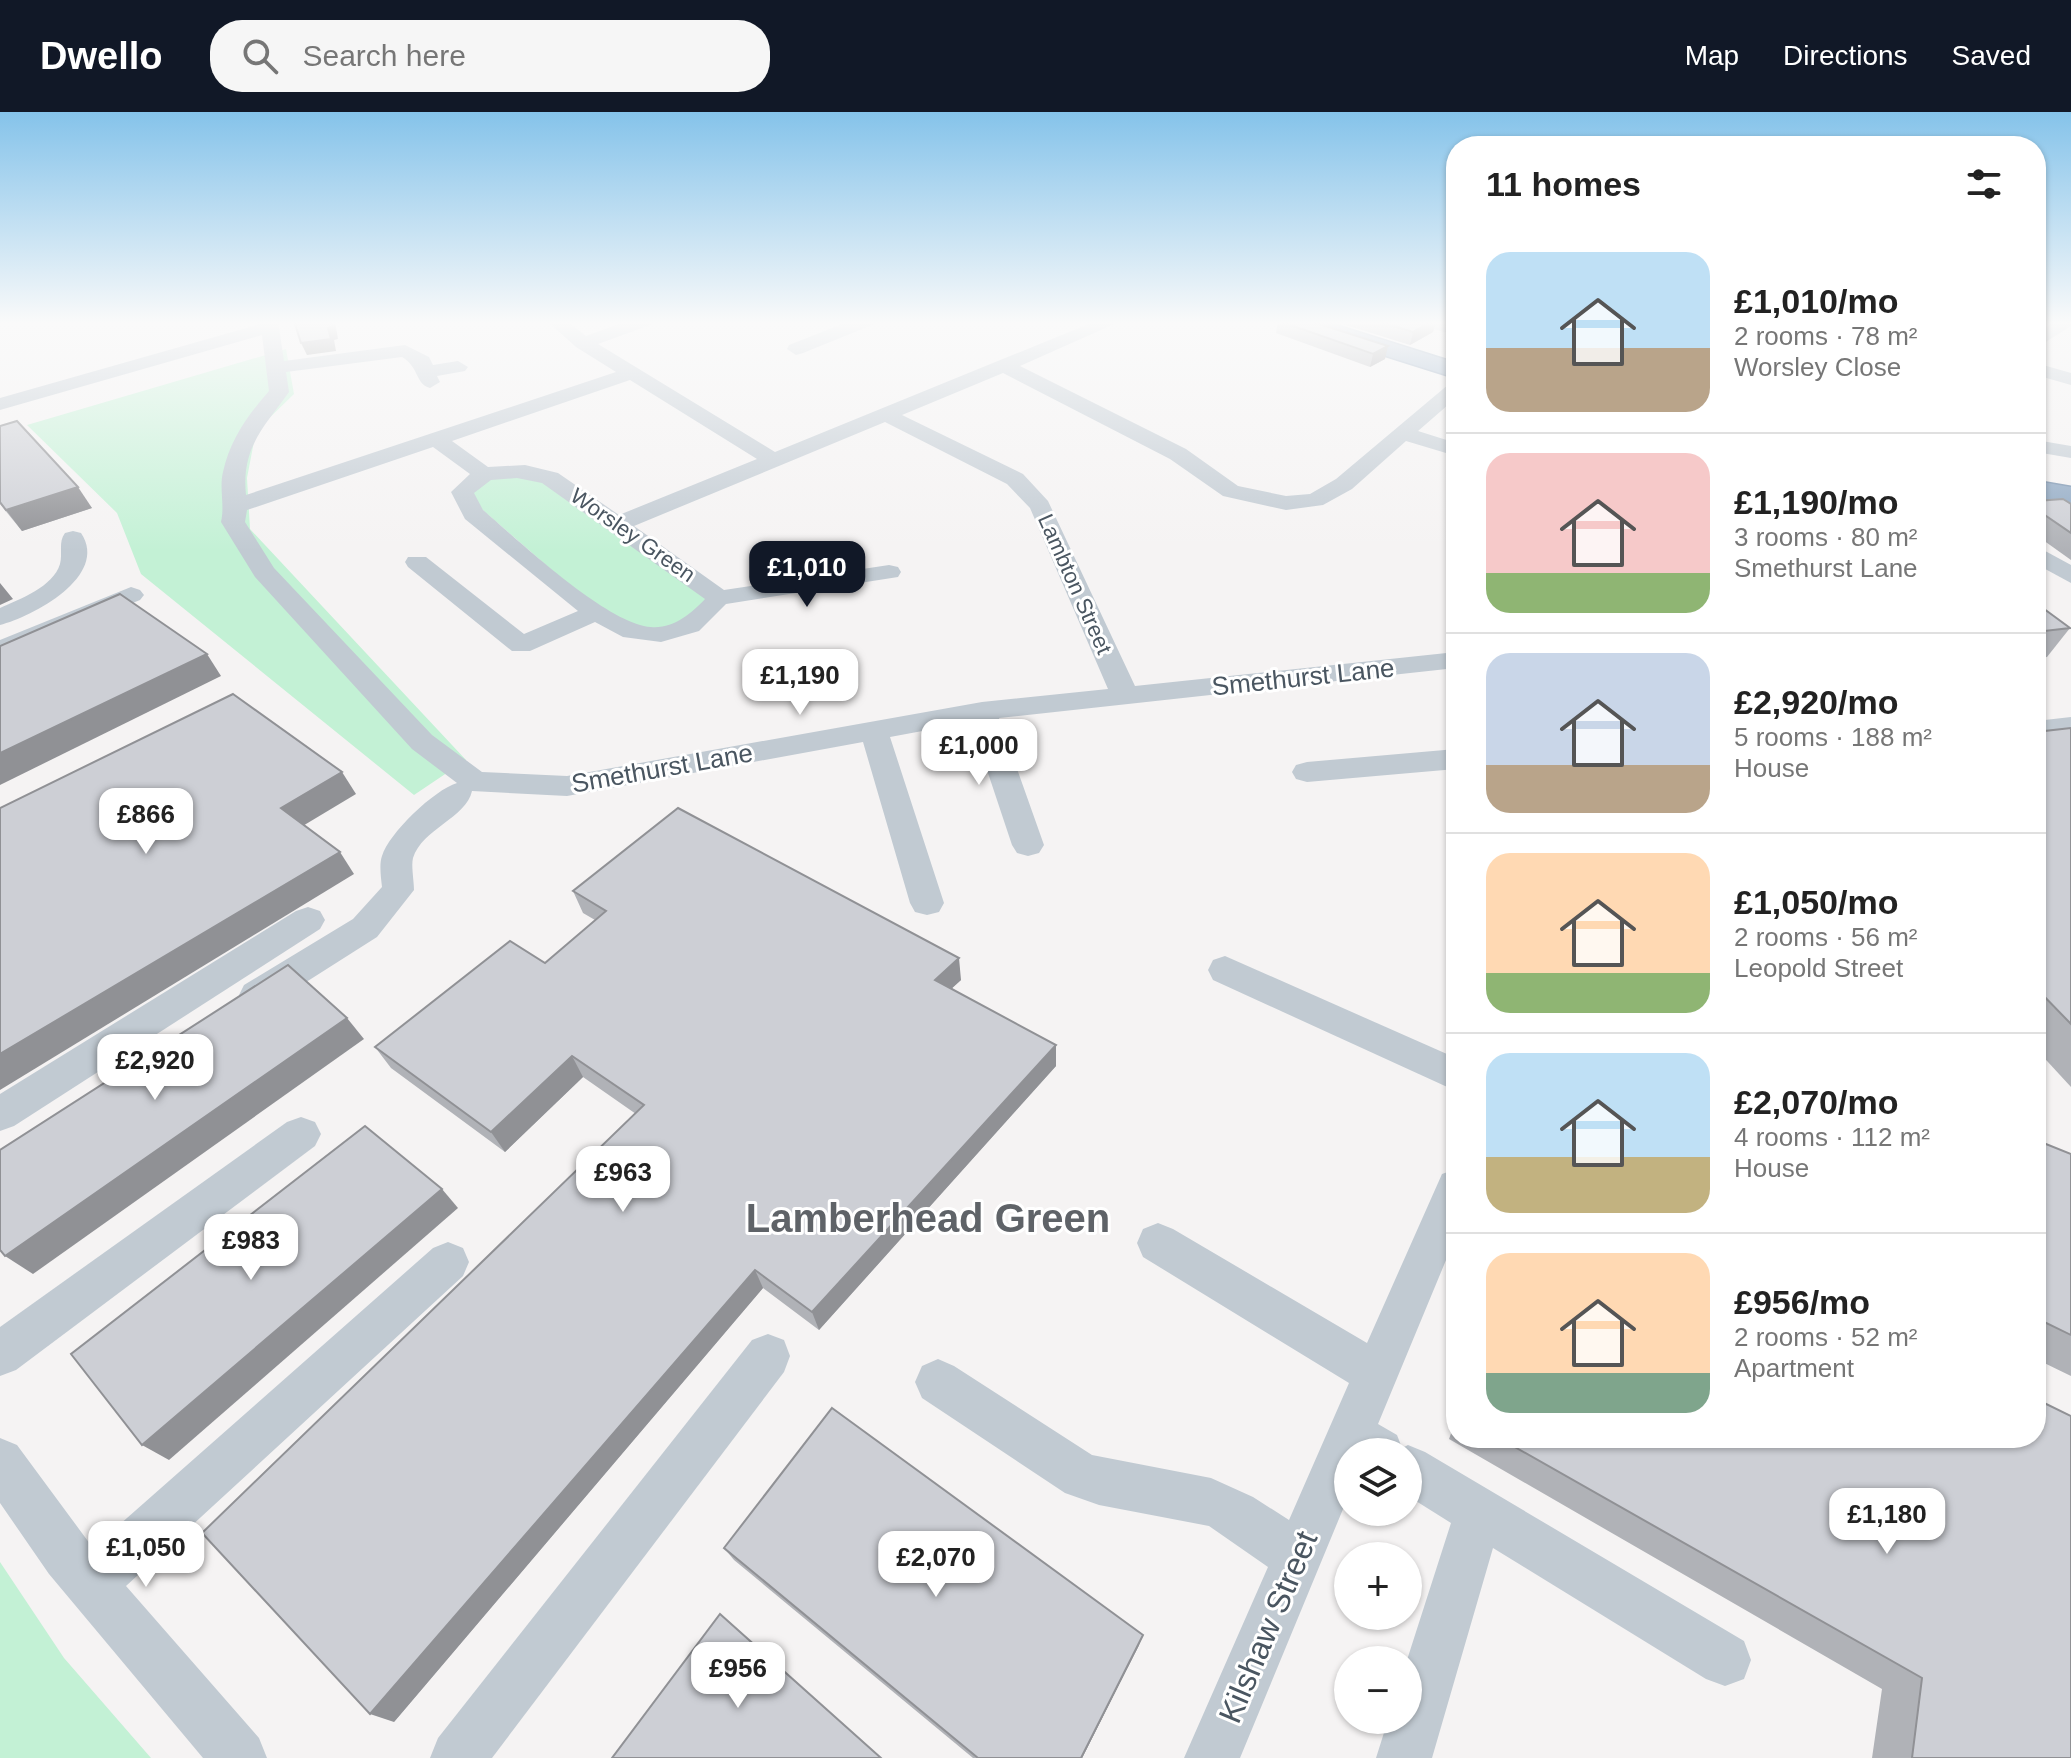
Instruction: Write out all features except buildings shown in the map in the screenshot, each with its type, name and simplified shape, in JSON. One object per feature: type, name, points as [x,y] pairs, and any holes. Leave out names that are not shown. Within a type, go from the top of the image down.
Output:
[{"type":"highway","points":[[2046,492],[2071,496]]},
{"type":"street","points":[[0,404],[22,398]]},
{"type":"street","name":"Smethurst Lane","points":[[274,398],[251,425],[233,474],[236,506],[233,522],[264,572],[422,742],[475,782],[567,786],[982,711],[1446,661]]},
{"type":"street","points":[[236,506],[560,398]]},
{"type":"street","points":[[672,398],[775,461]]},
{"type":"street","points":[[616,525],[928,398]]},
{"type":"street","points":[[1070,398],[1178,454],[1231,491],[1286,503],[1315,500],[1344,484],[1445,398]]},
{"type":"street","name":"Lambton Street","points":[[887,415],[1015,479],[1040,506],[1125,695]]},
{"type":"street","points":[[1405,434],[1446,447]]},
{"type":"street","points":[[437,440],[484,474]]},
{"type":"street","points":[[2046,448],[2071,452]]},
{"type":"street","name":"Worsley Green","points":[[519,470],[550,478],[616,525],[706,586],[718,598],[708,612],[684,629],[649,635],[614,624],[473,514],[462,492],[484,474],[519,470]]},
{"type":"street","points":[[0,617],[48,592],[66,576],[73,562],[73,538]]},
{"type":"street","points":[[2046,560],[2071,578]]},
{"type":"street","points":[[417,562],[521,645],[597,612]]},
{"type":"street","points":[[718,598],[889,572]]},
{"type":"street","points":[[2046,576],[2071,578]]},
{"type":"street","points":[[0,649],[131,595]]},
{"type":"street","points":[[982,711],[1028,845]]},
{"type":"street","points":[[2046,729],[2071,726]]},
{"type":"street","points":[[874,730],[927,903]]},
{"type":"street","points":[[1307,772],[1446,760]]},
{"type":"street","points":[[230,1013],[365,928],[398,890],[397,857],[416,829],[458,793]]},
{"type":"street","points":[[0,1114],[308,920]]},
{"type":"street","points":[[1225,970],[1446,1070]]},
{"type":"street","points":[[0,1354],[301,1134]]},
{"type":"street","name":"Kilshaw Street","points":[[1366,1438],[1376,1374],[1446,1210]]},
{"type":"street","points":[[1158,1243],[1376,1374]]},
{"type":"street","points":[[91,1583],[448,1262]]},
{"type":"street","points":[[458,1758],[768,1356]]},
{"type":"street","points":[[938,1382],[1082,1476],[1226,1508],[1298,1558]]},
{"type":"street","points":[[0,1462],[67,1556],[239,1758]]},
{"type":"street","points":[[1422,1477],[1725,1660]]},
{"type":"street","name":"Kilshaw Street","points":[[1212,1758],[1298,1558],[1334,1496]]},
{"type":"street","points":[[1404,1758],[1479,1512]]},
{"type":"green space","points":[[120,398],[290,398],[256,431],[247,478],[250,529],[466,760],[414,795],[141,574],[117,513],[27,425]]},
{"type":"green space","points":[[530,471],[706,586],[708,612],[649,635],[614,624],[462,492],[484,474]]},
{"type":"green space","points":[[0,1562],[64,1658],[151,1758],[0,1758]]},
{"type":"district","name":"Lamberhead Green","points":[[928,1218]]}]
